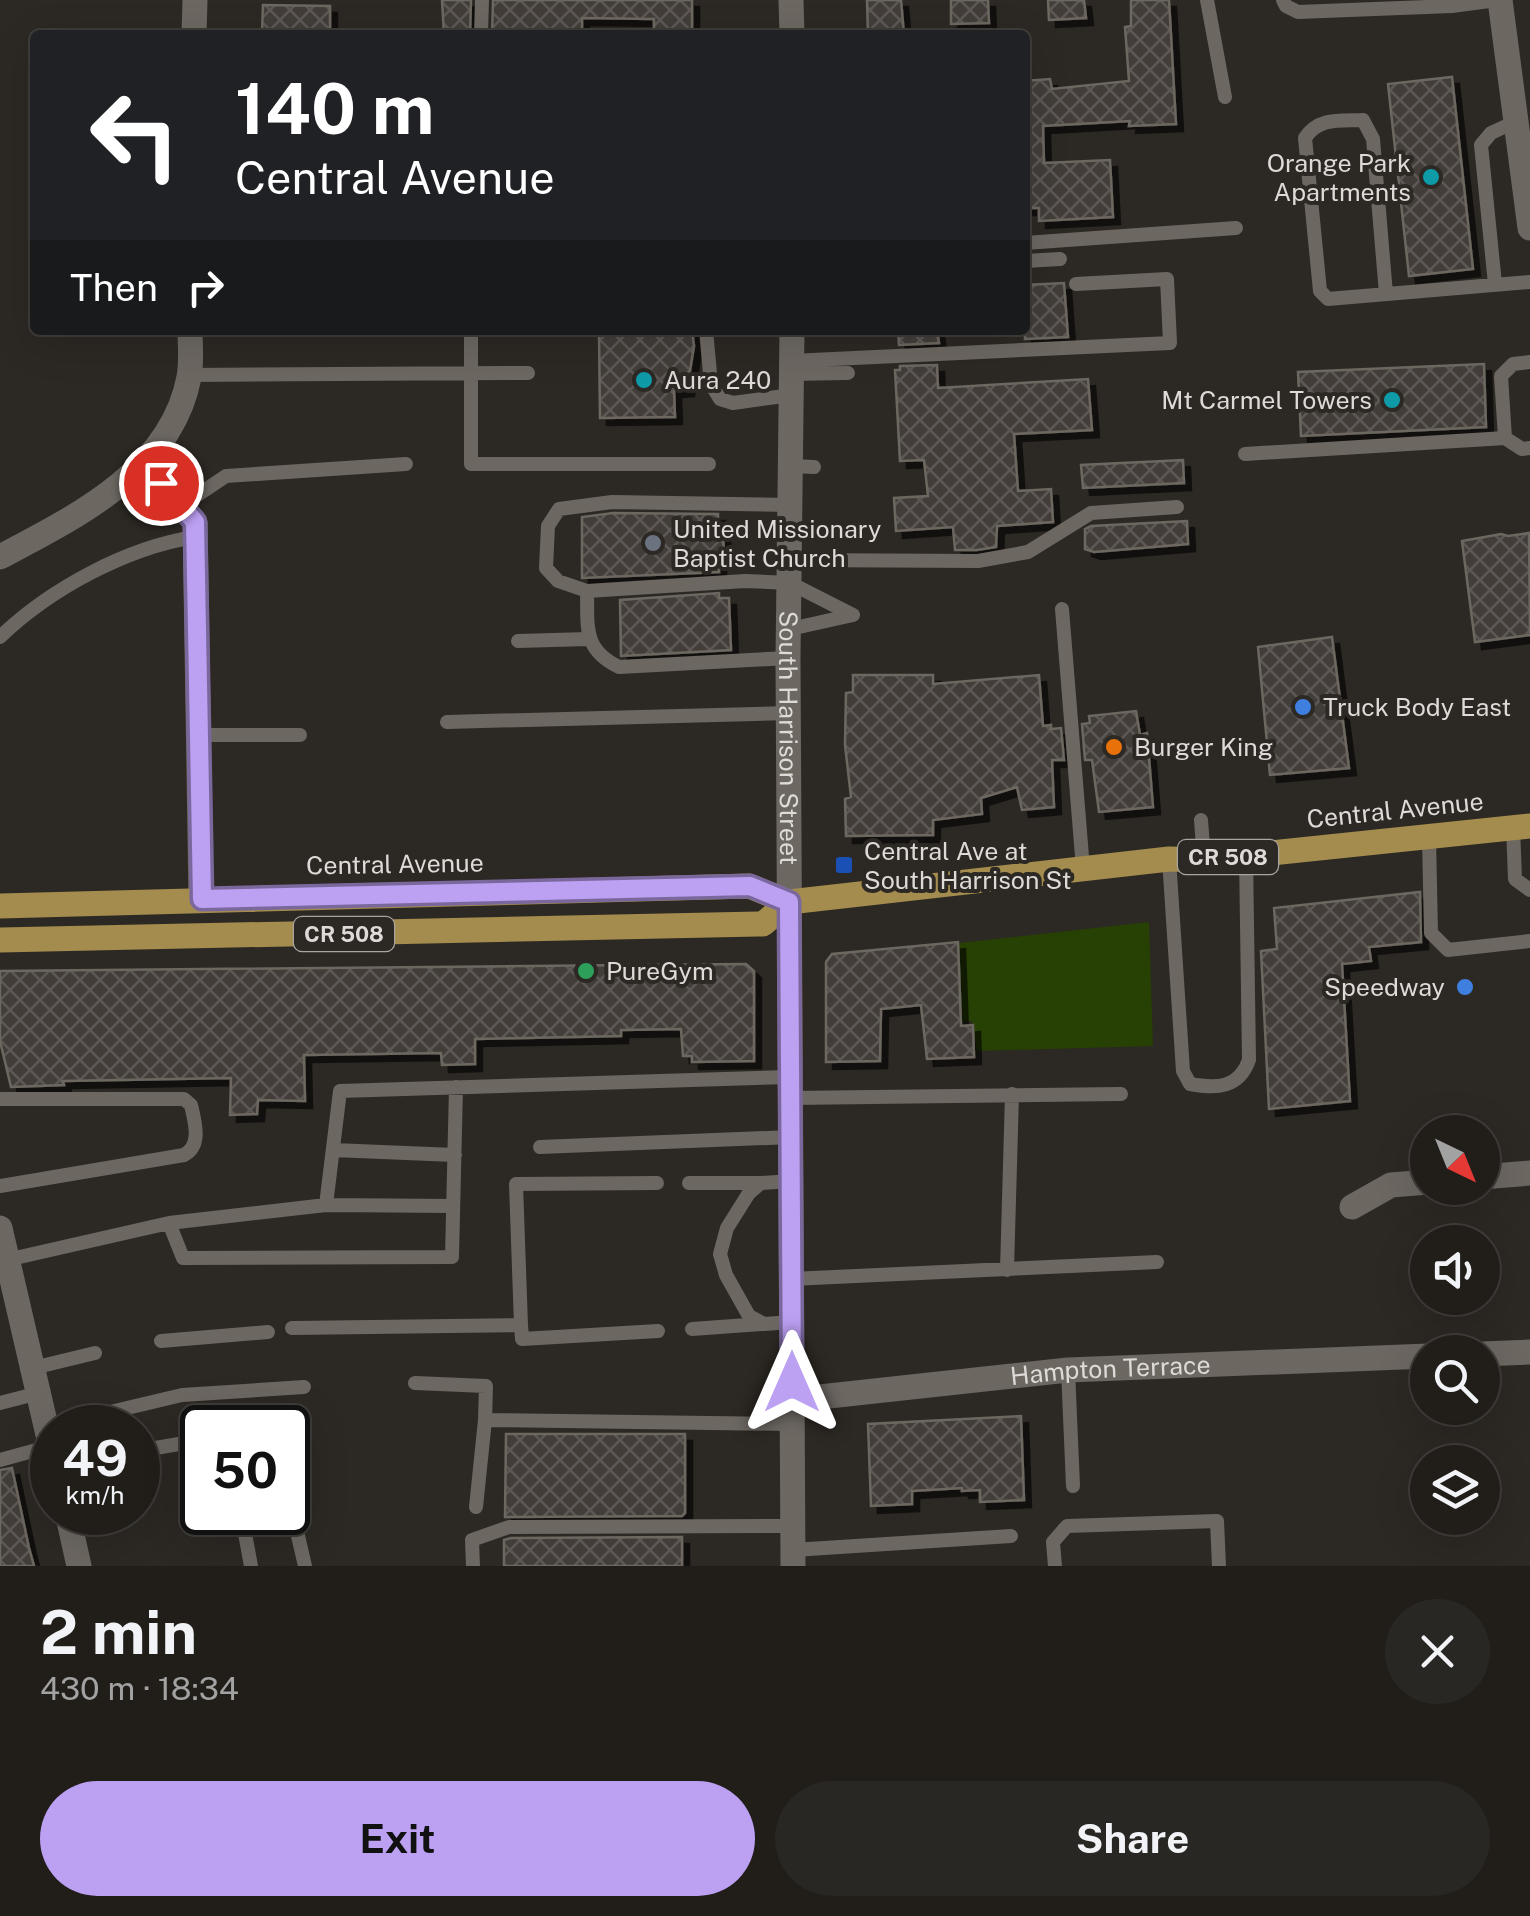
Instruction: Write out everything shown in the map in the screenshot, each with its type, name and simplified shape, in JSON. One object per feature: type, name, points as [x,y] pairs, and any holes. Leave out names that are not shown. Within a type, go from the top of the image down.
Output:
[{"type":"main road","name":"Central Avenue","points":[[0,906],[750,886],[789,902],[1170,859],[1204,860],[1522,827]]},
{"type":"main road","name":"Central Avenue","points":[[0,940],[763,924],[789,902]]},
{"type":"street","points":[[194,30],[195,0]]},
{"type":"street","points":[[792,0],[792,30]]},
{"type":"street","points":[[1498,0],[1530,228]]},
{"type":"street","points":[[0,557],[68,521],[127,480],[143,463],[178,415],[190,375],[190,335]]},
{"type":"street","name":"South Harrison Street","points":[[792,335],[791,377],[802,466],[790,506],[788,658],[793,1547]]},
{"type":"street","points":[[143,463],[195,522],[202,899]]},
{"type":"street","points":[[1500,1175],[1530,1172]]},
{"type":"street","points":[[1352,1207],[1391,1185],[1410,1183]]},
{"type":"street","points":[[0,1228],[4,1261],[42,1405]]},
{"type":"street","points":[[1500,1353],[1530,1352]]},
{"type":"street","name":"Hampton Terrace","points":[[792,1412],[1068,1370],[1410,1357]]},
{"type":"street","points":[[73,1535],[80,1566]]},
{"type":"lane","points":[[480,30],[482,0]]},
{"type":"lane","points":[[1207,0],[1225,96]]},
{"type":"lane","points":[[1282,0],[1298,12],[1452,6],[1498,0]]},
{"type":"lane","points":[[1386,294],[1369,126],[1363,120],[1323,122],[1305,138],[1320,291],[1328,300],[1530,282]]},
{"type":"lane","points":[[1495,284],[1482,145],[1491,133],[1517,121]]},
{"type":"lane","points":[[1030,244],[1236,228]]},
{"type":"lane","points":[[1030,261],[1060,260]]},
{"type":"lane","points":[[706,335],[711,384],[720,399],[733,403],[791,377],[1170,343],[1168,278],[1076,284]]},
{"type":"lane","points":[[470,335],[471,464],[709,464]]},
{"type":"lane","points":[[1504,438],[1502,376],[1513,364],[1530,362]]},
{"type":"lane","points":[[190,375],[528,373]]},
{"type":"lane","points":[[791,377],[848,374]]},
{"type":"lane","points":[[1245,454],[1504,438],[1530,448]]},
{"type":"lane","points":[[181,506],[226,476],[406,464]]},
{"type":"lane","points":[[790,506],[612,502],[559,509],[548,526],[546,568],[558,582],[587,591],[745,582],[790,572],[978,561],[1028,552],[1092,512],[1177,507]]},
{"type":"lane","points":[[0,637],[61,588],[161,542],[194,537]]},
{"type":"lane","points":[[790,572],[853,615],[790,629]]},
{"type":"lane","points":[[587,591],[588,639],[600,654],[619,666],[788,658]]},
{"type":"lane","points":[[1062,609],[1083,869]]},
{"type":"lane","points":[[518,641],[588,639]]},
{"type":"lane","points":[[448,722],[790,714]]},
{"type":"lane","points":[[200,735],[300,734]]},
{"type":"lane","points":[[1201,820],[1204,860]]},
{"type":"lane","points":[[1522,827],[1515,879],[1530,890]]},
{"type":"lane","points":[[1429,837],[1432,934],[1442,946],[1448,950],[1530,941]]},
{"type":"lane","points":[[1170,859],[1183,1072],[1190,1084],[1206,1087],[1236,1082],[1249,1060],[1246,855]]},
{"type":"lane","points":[[169,1223],[183,1258],[452,1257],[456,1087]]},
{"type":"lane","points":[[326,1204],[340,1091],[456,1087],[790,1088],[1121,1094]]},
{"type":"lane","points":[[1007,1270],[1012,1094]]},
{"type":"lane","points":[[0,1099],[184,1099],[191,1106],[196,1144],[184,1155],[0,1186]]},
{"type":"lane","points":[[540,1146],[791,1137]]},
{"type":"lane","points":[[333,1150],[455,1154]]},
{"type":"lane","points":[[690,1183],[791,1181]]},
{"type":"lane","points":[[658,1183],[516,1184],[522,1339],[658,1330]]},
{"type":"lane","points":[[761,1183],[749,1193],[728,1228],[720,1254],[726,1276],[749,1316],[764,1324]]},
{"type":"lane","points":[[4,1261],[169,1223],[326,1204],[454,1206]]},
{"type":"lane","points":[[792,1279],[1157,1262]]},
{"type":"lane","points":[[692,1329],[792,1322]]},
{"type":"lane","points":[[292,1328],[521,1325]]},
{"type":"lane","points":[[161,1341],[268,1332]]},
{"type":"lane","points":[[0,1403],[36,1380],[95,1352]]},
{"type":"lane","points":[[1068,1370],[1073,1486]]},
{"type":"lane","points":[[414,1383],[486,1386],[476,1507]]},
{"type":"lane","points":[[154,1405],[182,1395],[304,1388]]},
{"type":"lane","points":[[485,1420],[792,1412]]},
{"type":"lane","points":[[0,1460],[30,1449]]},
{"type":"lane","points":[[1055,1566],[1052,1542],[1067,1526],[1217,1521],[1219,1566]]},
{"type":"lane","points":[[474,1566],[472,1540],[509,1527],[793,1547],[1011,1536]]},
{"type":"lane","points":[[245,1535],[251,1566]]},
{"type":"lane","points":[[298,1535],[305,1566]]},
{"type":"green space","points":[[1149,922],[1153,1046],[977,1051],[972,1021],[962,1022],[959,943]]},
{"type":"building","points":[[442,0],[471,0],[470,30],[444,30]]},
{"type":"building","points":[[493,0],[692,0],[692,30],[654,30],[654,19],[582,18],[582,30],[492,30]]},
{"type":"building","points":[[867,0],[901,0],[904,30],[868,30]]},
{"type":"building","points":[[951,0],[988,0],[989,23],[951,24]]},
{"type":"building","points":[[1048,0],[1084,0],[1086,18],[1049,20]]},
{"type":"building","points":[[1131,0],[1169,0],[1176,124],[1129,126],[1130,121],[1043,126],[1044,163],[1110,160],[1113,217],[1039,221],[1039,208],[1030,208],[1030,81],[1050,79],[1052,89],[1129,81],[1125,27],[1131,26]]},
{"type":"building","points":[[263,5],[330,6],[330,30],[262,30]]},
{"type":"building","name":"Orange Park Apartments","points":[[1452,77],[1473,269],[1409,276],[1388,84]]},
{"type":"building","points":[[1064,283],[1068,337],[1025,339],[1025,335],[1030,335],[1030,285]]},
{"type":"building","name":"Aura 240","points":[[599,335],[693,335],[687,389],[674,390],[675,417],[600,418]]},
{"type":"building","points":[[898,335],[938,335],[939,343],[899,345]]},
{"type":"building","name":"Mt Carmel Towers","points":[[1484,364],[1486,427],[1301,436],[1298,372]]},
{"type":"building","points":[[937,365],[938,388],[1088,379],[1092,430],[1014,434],[1018,491],[1051,489],[1053,522],[997,526],[996,547],[977,550],[955,550],[953,527],[896,531],[894,498],[928,496],[924,460],[900,461],[895,370],[900,370],[900,366]]},
{"type":"building","points":[[1183,460],[1184,483],[1083,488],[1081,465]]},
{"type":"building","name":"United Missionary Baptist Church","points":[[613,513],[718,514],[724,553],[719,553],[719,572],[582,578],[582,517]]},
{"type":"building","points":[[1187,521],[1188,544],[1094,552],[1085,549],[1085,529],[1091,526]]},
{"type":"building","points":[[1529,533],[1530,635],[1475,642],[1462,541]]},
{"type":"building","points":[[719,593],[719,598],[729,598],[731,650],[621,656],[620,600]]},
{"type":"building","name":"Truck Body East","points":[[1332,637],[1349,768],[1270,775],[1258,647]]},
{"type":"building","points":[[853,675],[933,675],[933,684],[1039,675],[1043,726],[1061,728],[1064,760],[1052,760],[1054,807],[1022,810],[1017,787],[981,798],[982,814],[933,820],[933,835],[846,836],[845,799],[851,797],[845,745],[846,693],[853,692]]},
{"type":"building","name":"Burger King","points":[[1136,711],[1140,735],[1147,733],[1153,807],[1099,812],[1092,760],[1085,760],[1082,724],[1090,723],[1089,716]]},
{"type":"building","points":[[1420,892],[1421,942],[1369,947],[1371,961],[1342,964],[1350,1101],[1269,1109],[1261,951],[1277,949],[1274,908]]},
{"type":"building","points":[[958,942],[961,1026],[973,1025],[974,1057],[927,1059],[921,1005],[881,1009],[880,1061],[826,1062],[826,962],[832,954]]},
{"type":"building","points":[[746,964],[754,971],[754,1061],[692,1062],[692,1056],[683,1056],[681,1029],[621,1030],[621,1036],[475,1039],[475,1064],[442,1065],[441,1053],[304,1055],[305,1101],[258,1100],[257,1114],[230,1115],[231,1078],[63,1081],[64,1085],[11,1087],[0,1041],[0,971]]},
{"type":"building","points":[[1021,1416],[1024,1500],[980,1502],[980,1490],[962,1488],[912,1491],[912,1504],[871,1506],[868,1424]]},
{"type":"building","points":[[506,1434],[685,1434],[685,1513],[505,1517]]},
{"type":"building","points":[[12,1468],[34,1566],[0,1566],[0,1470]]},
{"type":"building","points":[[682,1537],[682,1566],[504,1566],[504,1540],[511,1538]]},
{"type":"place","name":"Orange Park Apartments","points":[[1431,177]]},
{"type":"place","name":"Aura 240","points":[[644,380]]},
{"type":"place","name":"Mt Carmel Towers","points":[[1392,400]]},
{"type":"place","name":"United Missionary Baptist Church","points":[[653,543]]},
{"type":"place","name":"Truck Body East","points":[[1303,707]]},
{"type":"place","name":"Burger King","points":[[1114,747]]},
{"type":"place","name":"Central Ave at South Harrison St","points":[[844,865]]},
{"type":"place","name":"PureGym","points":[[586,971]]},
{"type":"place","name":"Speedway","points":[[1465,987]]},
{"type":"route","points":[[161,483],[195,522],[202,899],[750,886],[789,902],[792,1382]]}]
